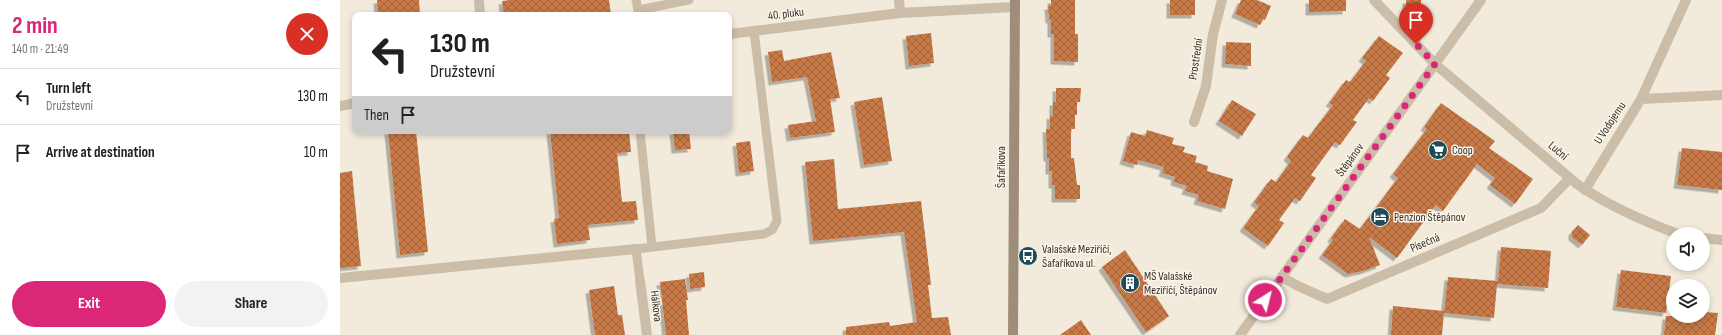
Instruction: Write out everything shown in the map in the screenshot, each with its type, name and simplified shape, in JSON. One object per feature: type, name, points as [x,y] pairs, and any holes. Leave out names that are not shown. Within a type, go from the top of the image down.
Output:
[{"type":"street","points":[[479,0],[480,12]]},
{"type":"street","points":[[899,0],[900,13]]},
{"type":"street","name":"Prostřední","points":[[1194,122],[1206,86],[1213,34],[1222,0]]},
{"type":"street","name":"Luční","points":[[1374,0],[1435,64],[1585,190],[1634,217],[1666,229]]},
{"type":"street","name":"Štěpánov","points":[[1240,335],[1481,0]]},
{"type":"street","points":[[1641,99],[1686,0]]},
{"type":"street","name":"40. pluku","points":[[732,34],[900,13],[1014,3]]},
{"type":"street","name":"Šafaříkova","points":[[1013,335],[1014,3]]},
{"type":"street","name":"U Vodojemu","points":[[1585,190],[1641,99],[1722,95]]},
{"type":"street","points":[[340,106],[352,104]]},
{"type":"street","name":"Písečná","points":[[1282,277],[1327,299],[1541,208],[1570,178]]},
{"type":"street","points":[[1710,239],[1722,240]]},
{"type":"street","points":[[340,278],[636,249]]},
{"type":"street","name":"Hálkova","points":[[640,281],[647,335]]},
{"type":"lane","points":[[636,0],[638,12],[689,0]]},
{"type":"lane","points":[[640,281],[636,249],[764,234],[772,230],[776,221],[754,31]]},
{"type":"lane","points":[[640,134],[652,247]]},
{"type":"building","points":[[377,0],[419,0],[420,12],[378,12]]},
{"type":"building","points":[[609,0],[611,12],[504,12],[502,1]]},
{"type":"building","points":[[1051,0],[1075,0],[1075,34],[1078,34],[1078,62],[1054,61],[1054,34],[1051,34],[1051,20],[1049,20],[1048,6],[1051,6]]},
{"type":"building","points":[[1170,0],[1195,0],[1195,15],[1170,15]]},
{"type":"building","points":[[1241,0],[1257,0],[1271,6],[1265,20],[1263,19],[1260,25],[1235,14]]},
{"type":"building","points":[[1309,0],[1346,0],[1346,11],[1309,12]]},
{"type":"building","points":[[1406,0],[1421,0],[1421,18],[1406,17]]},
{"type":"building","points":[[931,33],[934,63],[909,66],[906,36]]},
{"type":"building","points":[[1379,36],[1403,53],[1386,75],[1390,78],[1373,101],[1369,98],[1353,120],[1357,122],[1340,145],[1335,142],[1311,175],[1316,178],[1300,201],[1295,198],[1279,220],[1284,223],[1268,246],[1243,228],[1259,206],[1254,202],[1271,179],[1276,182],[1291,161],[1287,157],[1303,135],[1308,138],[1324,117],[1333,105],[1329,103],[1346,80],[1350,82],[1366,61],[1362,58]]},
{"type":"building","points":[[1226,42],[1251,43],[1251,66],[1225,64]]},
{"type":"building","points":[[782,50],[784,61],[831,52],[840,98],[830,99],[835,132],[790,138],[788,125],[816,121],[807,77],[772,82],[768,52]]},
{"type":"building","points":[[1056,88],[1081,88],[1080,102],[1077,102],[1077,115],[1075,115],[1075,129],[1071,129],[1071,158],[1074,158],[1077,185],[1080,185],[1080,199],[1055,199],[1055,185],[1052,185],[1052,171],[1049,171],[1049,158],[1047,158],[1046,129],[1050,129],[1050,115],[1053,116],[1053,102],[1056,102]]},
{"type":"building","points":[[882,97],[892,161],[864,165],[854,102]]},
{"type":"building","points":[[1232,100],[1256,114],[1242,136],[1219,121]]},
{"type":"building","points":[[1441,103],[1495,141],[1489,148],[1533,179],[1515,204],[1490,185],[1495,178],[1477,164],[1443,211],[1436,205],[1397,258],[1369,237],[1380,265],[1348,274],[1322,255],[1333,240],[1331,238],[1345,219],[1360,229],[1398,178],[1393,174],[1427,129],[1424,127]]},
{"type":"building","points":[[1147,130],[1174,138],[1172,144],[1185,147],[1183,152],[1197,156],[1195,162],[1208,166],[1207,171],[1233,179],[1225,209],[1197,201],[1199,195],[1185,191],[1187,186],[1174,182],[1175,177],[1162,173],[1164,167],[1138,160],[1137,165],[1123,161],[1131,132],[1145,136]]},
{"type":"building","points":[[388,134],[416,134],[428,252],[400,255]]},
{"type":"building","points":[[550,134],[629,134],[631,152],[617,153],[622,202],[636,201],[638,220],[588,225],[590,240],[557,244],[554,219],[559,218]]},
{"type":"building","points":[[673,134],[689,134],[691,149],[675,150]]},
{"type":"building","points":[[750,141],[754,171],[739,173],[736,143]]},
{"type":"building","points":[[1682,148],[1722,152],[1722,190],[1677,185]]},
{"type":"building","points":[[834,159],[838,209],[921,201],[931,285],[928,285],[932,318],[948,317],[951,335],[846,335],[846,327],[889,322],[890,326],[917,322],[904,232],[813,241],[805,162]]},
{"type":"building","points":[[352,171],[361,266],[340,268],[340,173]]},
{"type":"building","points":[[1578,225],[1590,235],[1582,245],[1572,237],[1572,232]]},
{"type":"building","points":[[1501,247],[1551,251],[1548,288],[1497,284],[1494,318],[1444,313],[1448,277],[1498,281]]},
{"type":"building","name":"MŠ Valašské Meziříčí, Štěpánov","points":[[1125,250],[1169,316],[1146,332],[1102,267]]},
{"type":"building","points":[[1621,270],[1671,276],[1671,279],[1666,279],[1666,313],[1616,307]]},
{"type":"building","points":[[704,272],[705,287],[690,289],[689,274]]},
{"type":"building","points":[[685,279],[688,300],[686,300],[689,335],[666,335],[660,282]]},
{"type":"building","points":[[614,286],[618,315],[622,315],[625,335],[595,335],[589,290]]},
{"type":"building","points":[[1393,306],[1444,311],[1442,335],[1391,335]]},
{"type":"building","points":[[1710,312],[1718,313],[1715,335],[1664,335],[1666,316],[1666,323],[1710,323]]},
{"type":"building","points":[[1081,320],[1091,335],[1060,335]]},
{"type":"place","name":"Coop","points":[[1438,150]]},
{"type":"place","name":"Penzion Štěpánov","points":[[1380,217]]},
{"type":"place","name":"Valašské Meziříčí, Šafaříkova ul.","points":[[1028,256]]},
{"type":"place","name":"MŠ Valašské Meziříčí, Štěpánov","points":[[1130,283]]},
{"type":"route","points":[[1265,300],[1435,64],[1416,44]]}]
